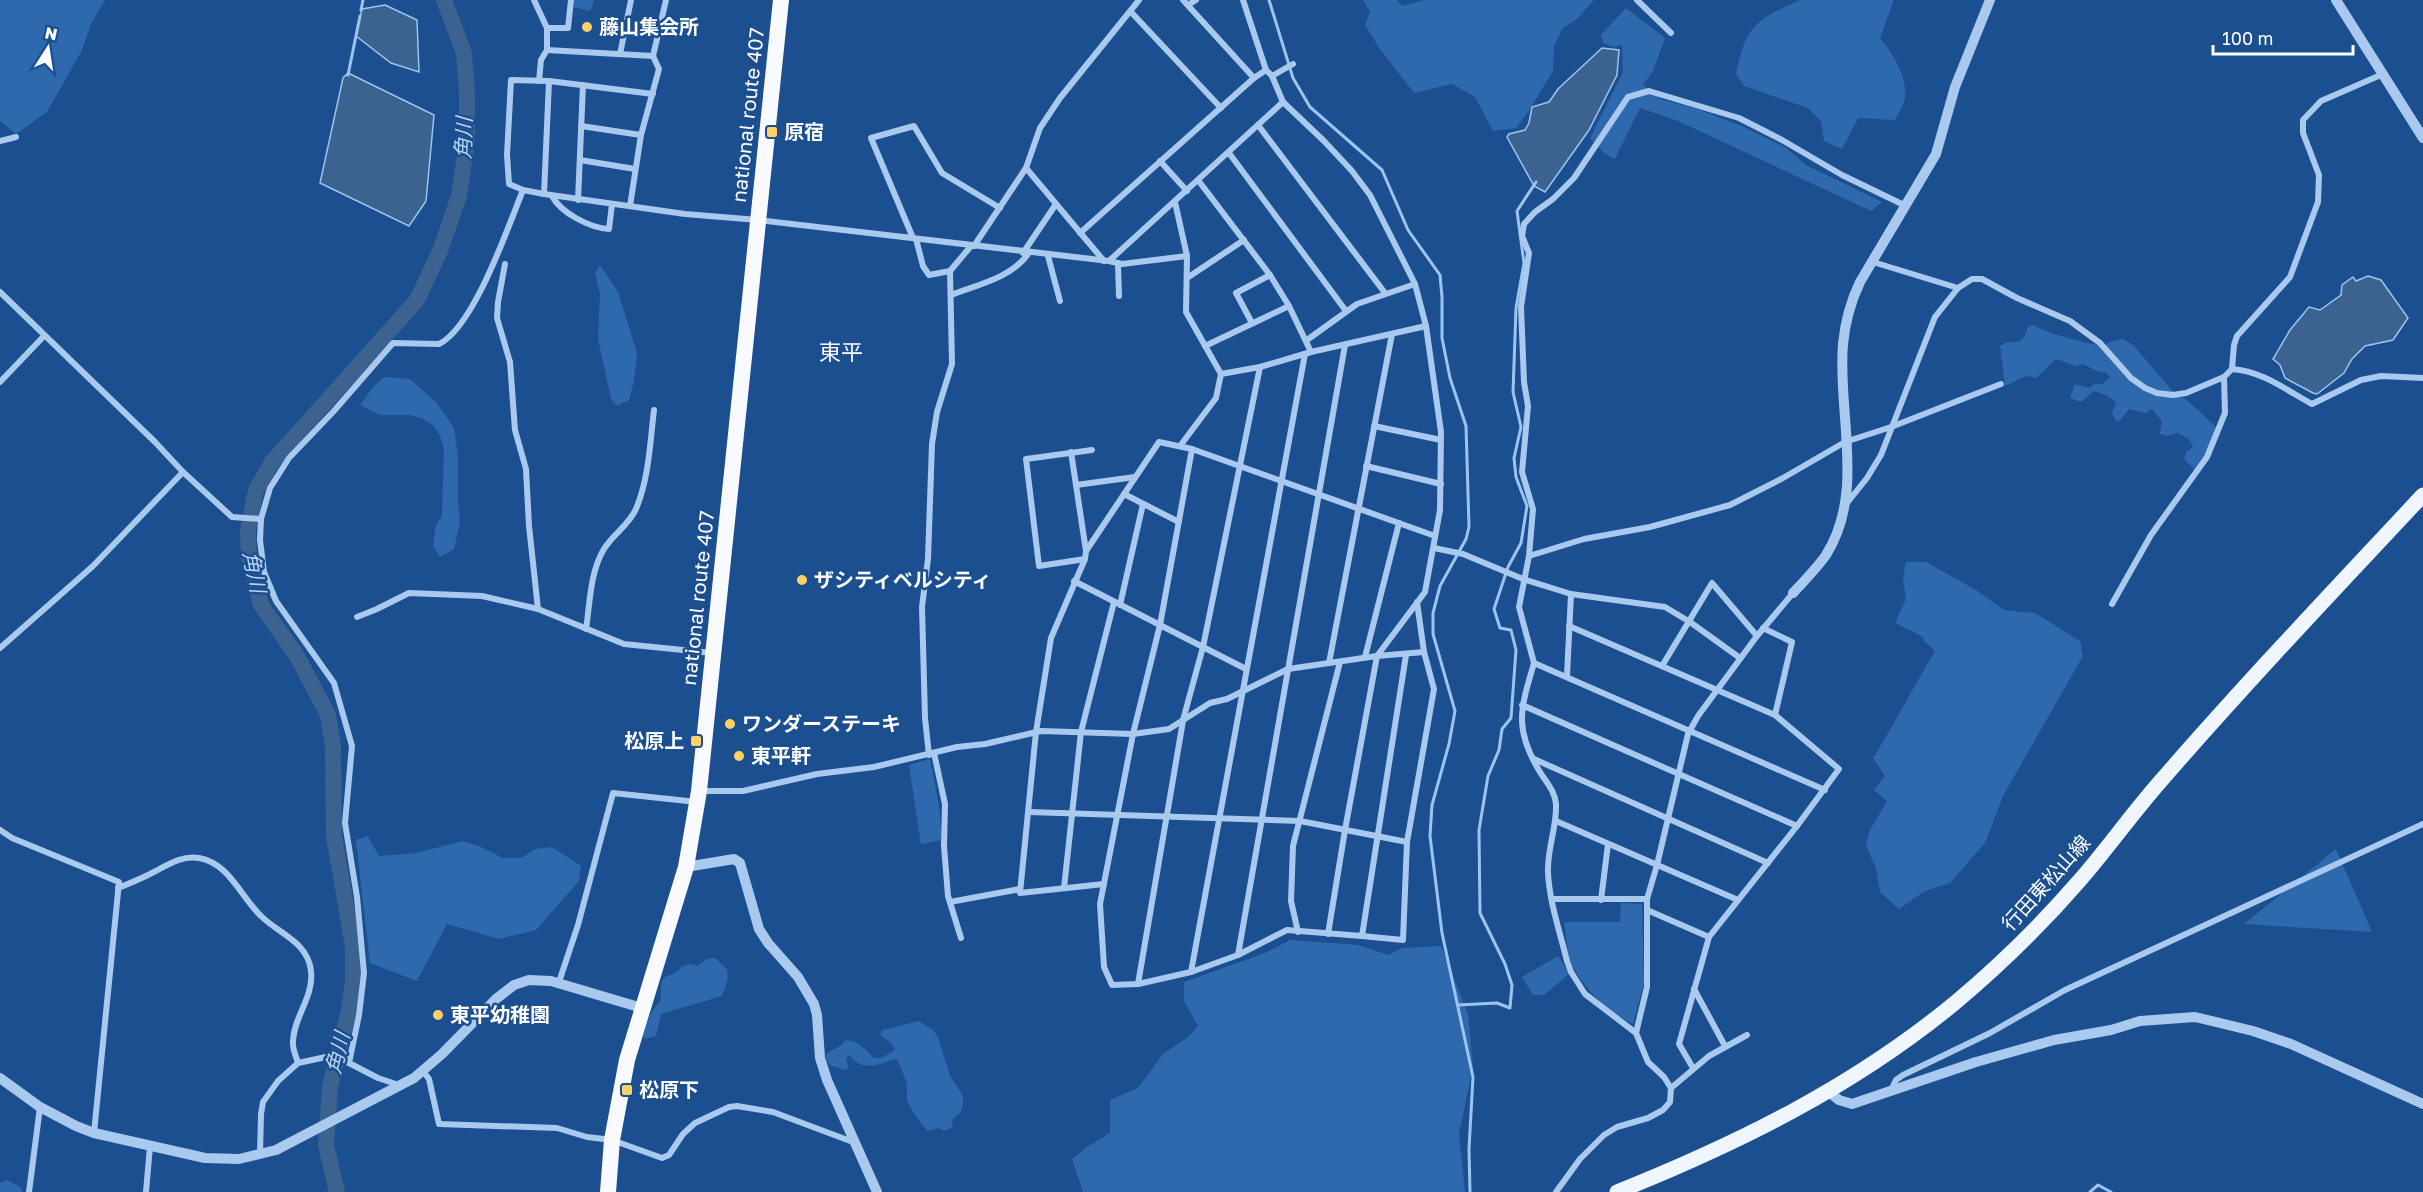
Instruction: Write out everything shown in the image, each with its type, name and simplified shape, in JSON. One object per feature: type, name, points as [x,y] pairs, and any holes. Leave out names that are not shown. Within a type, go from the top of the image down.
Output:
[{"type":"highway","name":"national route 407","points":[[608,1192],[612,1140],[627,1060],[686,867],[698,796],[781,0]]},
{"type":"main road","name":"行田東松山線","points":[[1617,1192],[1749,1135],[1829,1092],[1876,1062],[1956,1002],[2040,924],[2080,881],[2157,786],[2289,637],[2423,495]]},
{"type":"street","points":[[534,0],[547,28],[547,50],[541,60],[539,81]]},
{"type":"street","points":[[547,28],[568,28],[571,0]]},
{"type":"street","points":[[620,54],[631,0]]},
{"type":"street","points":[[630,206],[641,135],[659,69],[653,56],[666,0]]},
{"type":"street","points":[[1000,208],[942,173],[914,126],[871,138],[928,275],[950,271],[972,246],[1000,208],[1026,168],[1040,128],[1060,98],[1140,0]]},
{"type":"street","points":[[1197,0],[1185,3],[1254,78]]},
{"type":"street","points":[[1243,0],[1266,70],[1272,76],[1283,102],[1324,141],[1352,171],[1370,195],[1415,284],[1426,326],[1441,440],[1440,510],[1425,592],[1377,656],[1328,934]]},
{"type":"street","points":[[1637,0],[1671,33]]},
{"type":"street","points":[[1636,1033],[1647,987],[1647,899],[1690,730],[1756,636],[1826,555],[1845,505],[1848,470],[1845,442],[1843,344],[1851,301],[1936,154],[1955,87],[1990,0]]},
{"type":"street","points":[[2336,0],[2423,138]]},
{"type":"street","points":[[1131,12],[1221,108]]},
{"type":"street","points":[[547,50],[653,56]]},
{"type":"street","points":[[1272,76],[1293,64]]},
{"type":"street","points":[[1080,233],[1254,78],[1266,70]]},
{"type":"street","points":[[1845,505],[1867,478],[1881,455],[1935,317],[1958,288],[1972,279],[1982,279],[2017,298],[2070,321],[2100,343],[2131,378],[2157,393],[2173,395],[2186,393],[2224,377],[2232,369],[2237,336],[2290,277],[2318,202],[2319,175],[2302,132],[2303,120],[2321,101],[2383,74]]},
{"type":"street","points":[[653,94],[549,81],[511,80],[507,177],[509,184],[523,190],[578,200],[685,214],[914,238],[1048,256],[1118,263],[1187,256]]},
{"type":"street","points":[[544,194],[549,81]]},
{"type":"street","points":[[578,200],[583,85]]},
{"type":"street","points":[[1556,1192],[1580,1159],[1604,1135],[1617,1127],[1648,1118],[1663,1110],[1670,1102],[1671,1088],[1664,1077],[1648,1062],[1636,1033],[1586,994],[1578,985],[1567,961],[1548,873],[1549,853],[1556,821],[1554,795],[1533,759],[1521,724],[1522,705],[1534,663],[1519,607],[1529,556],[1533,509],[1522,472],[1528,406],[1524,382],[1521,307],[1529,253],[1522,236],[1524,224],[1535,212],[1554,199],[1574,178],[1628,97],[1649,91],[1739,118],[1842,175],[1906,206]]},
{"type":"street","points":[[1107,261],[1175,202],[1283,102]]},
{"type":"street","points":[[1258,125],[1385,293]]},
{"type":"street","points":[[581,126],[641,135]]},
{"type":"street","points":[[0,141],[16,137]]},
{"type":"street","points":[[1229,153],[1346,311]]},
{"type":"street","points":[[580,160],[635,169]]},
{"type":"street","points":[[1160,161],[1187,191]]},
{"type":"street","points":[[1026,168],[1080,233],[1107,261]]},
{"type":"street","points":[[1191,972],[1281,482],[1308,353],[1307,340],[1289,306],[1244,240],[1198,180]]},
{"type":"street","points":[[348,1062],[359,1015],[364,973],[357,897],[345,823],[352,746],[334,683],[276,601],[264,572],[260,540],[261,519],[270,488],[289,458],[393,344],[439,344],[446,341],[458,326],[478,296],[523,190]]},
{"type":"street","points":[[552,196],[562,208],[601,229],[609,229],[612,204]]},
{"type":"street","points":[[1175,202],[1187,256],[1186,312],[1221,374],[1216,398],[1180,446]]},
{"type":"street","points":[[951,295],[1006,274],[1023,261],[1025,253],[1056,204]]},
{"type":"street","points":[[1187,278],[1244,240]]},
{"type":"street","points":[[1048,256],[1060,301]]},
{"type":"street","points":[[1873,262],[1958,288]]},
{"type":"street","points":[[1118,263],[1119,296]]},
{"type":"street","points":[[505,264],[497,318],[510,362],[515,430],[526,470],[529,526],[538,609]]},
{"type":"street","points":[[950,271],[952,364],[937,412],[932,444],[928,560],[922,607],[925,718],[931,754],[945,804],[944,846],[948,896],[961,938]]},
{"type":"street","points":[[1252,323],[1236,293],[1269,275]]},
{"type":"street","points":[[1307,340],[1357,304],[1415,284]]},
{"type":"street","points":[[0,292],[183,472],[232,516],[261,519]]},
{"type":"street","points":[[1204,346],[1289,306]]},
{"type":"street","points":[[1221,374],[1260,367],[1308,353],[1426,326]]},
{"type":"street","points":[[1329,663],[1392,334]]},
{"type":"street","points":[[0,382],[44,336]]},
{"type":"street","points":[[1238,955],[1321,495],[1345,345]]},
{"type":"street","points":[[1138,984],[1183,720],[1203,647],[1260,367]]},
{"type":"street","points":[[2232,369],[2264,376],[2312,404],[2361,380],[2381,376],[2423,378]]},
{"type":"street","points":[[2112,604],[2151,535],[2211,449],[2225,413],[2224,377]]},
{"type":"street","points":[[1529,556],[1584,538],[1650,528],[1730,505],[1845,442],[1892,427],[2001,384]]},
{"type":"street","points":[[586,629],[595,569],[613,535],[634,513],[642,493],[654,410]]},
{"type":"street","points":[[1374,426],[1441,440]]},
{"type":"street","points":[[1086,551],[1159,442],[1192,449],[1435,536]]},
{"type":"street","points":[[1192,449],[1160,625],[1132,734],[1100,904],[1104,967],[1112,986],[1138,984],[1191,972],[1238,955],[1287,930],[1403,940],[1407,842],[1434,689],[1424,652],[1417,602]]},
{"type":"street","points":[[1085,559],[1039,566],[1026,459],[1092,450]]},
{"type":"street","points":[[1020,889],[1036,732],[1052,638],[1085,559],[1086,551],[1071,452]]},
{"type":"street","points":[[1366,466],[1441,484]]},
{"type":"street","points":[[0,648],[93,566],[183,472]]},
{"type":"street","points":[[1076,485],[1135,477]]},
{"type":"street","points":[[1124,494],[1179,522]]},
{"type":"street","points":[[1064,888],[1081,732],[1143,504]]},
{"type":"street","points":[[1365,657],[1399,523]]},
{"type":"street","points":[[1434,548],[1463,554],[1523,579],[1571,594],[1665,607],[1740,658]]},
{"type":"street","points":[[1074,581],[1246,669]]},
{"type":"street","points":[[1662,666],[1712,583],[1756,636]]},
{"type":"street","points":[[357,617],[409,593],[482,596],[538,609],[624,644],[713,653]]},
{"type":"street","points":[[1567,676],[1571,594]]},
{"type":"street","points":[[1569,626],[1775,715],[1839,769],[1709,937],[1679,1044],[1693,1068]]},
{"type":"street","points":[[1763,628],[1792,642],[1775,715]]},
{"type":"street","points":[[558,982],[578,925],[613,793],[698,796],[743,791],[817,774],[874,767],[957,747],[1011,739],[1036,732],[1132,734],[1169,729],[1210,702],[1227,699],[1288,669],[1365,657],[1424,652]]},
{"type":"street","points":[[1362,936],[1406,655]]},
{"type":"street","points":[[1298,932],[1291,901],[1293,846],[1340,662]]},
{"type":"street","points":[[1534,663],[1825,790]]},
{"type":"street","points":[[1522,705],[1797,826]]},
{"type":"street","points":[[1533,759],[1768,863]]},
{"type":"street","points":[[1029,813],[1300,821],[1407,842]]},
{"type":"street","points":[[1556,821],[1738,900]]},
{"type":"street","points":[[1891,1090],[1896,1080],[1903,1075],[1990,1033],[2065,990],[2423,825]]},
{"type":"street","points":[[0,830],[12,838],[119,882],[94,1133]]},
{"type":"street","points":[[1601,900],[1608,844]]},
{"type":"street","points":[[118,888],[149,875],[169,863],[188,857],[209,861],[229,876],[246,895],[255,910],[268,923],[281,930],[301,947],[308,957],[311,987],[294,1030],[292,1044],[298,1063]]},
{"type":"street","points":[[686,867],[734,860],[740,863],[759,929],[768,943],[798,977],[814,1004],[820,1058],[827,1080],[877,1192]]},
{"type":"street","points":[[1020,889],[1020,892],[1104,884]]},
{"type":"street","points":[[950,902],[1020,889]]},
{"type":"street","points":[[1552,899],[1647,899]]},
{"type":"street","points":[[1647,910],[1709,937]]},
{"type":"street","points":[[0,1078],[40,1107],[94,1133],[213,1159],[239,1159],[276,1150],[402,1086],[423,1071],[496,999],[514,985],[529,980],[558,982],[642,1008]]},
{"type":"street","points":[[1694,989],[1725,1046]]},
{"type":"street","points":[[1829,1092],[1839,1100],[1851,1104],[1976,1062],[2054,1040],[2110,1030],[2140,1021],[2195,1017],[2241,1028],[2291,1044],[2423,1104]]},
{"type":"street","points":[[1671,1088],[1693,1068],[1725,1046],[1747,1035]]},
{"type":"street","points":[[260,1155],[263,1102],[279,1081],[298,1063],[326,1057],[348,1062],[378,1078],[402,1086]]},
{"type":"street","points":[[423,1071],[429,1079],[439,1124],[525,1128],[543,1126],[612,1140],[659,1158],[665,1158],[683,1134],[695,1123],[729,1107],[744,1106],[773,1112],[853,1142]]},
{"type":"street","points":[[29,1192],[40,1107]]},
{"type":"street","points":[[146,1192],[150,1146]]},
{"type":"shaded area","points":[[0,0],[105,0],[91,24],[81,52],[47,112],[16,134],[0,121]]},
{"type":"shaded area","points":[[574,0],[594,0],[590,11],[573,7]]},
{"type":"shaded area","points":[[1363,0],[1397,0],[1402,6],[1424,0],[1594,0],[1577,19],[1562,29],[1554,46],[1553,71],[1516,128],[1493,131],[1475,97],[1452,84],[1414,93],[1380,49],[1365,25],[1370,12]]},
{"type":"shaded area","points":[[1800,0],[1894,0],[1880,38],[1902,73],[1904,101],[1895,120],[1858,118],[1842,149],[1824,141],[1821,121],[1808,108],[1744,86],[1736,74],[1744,45],[1755,26],[1773,13]]},
{"type":"shaded area","points":[[385,5],[417,20],[419,72],[391,63],[356,36],[362,9]]},
{"type":"shaded area","points":[[1626,8],[1665,38],[1653,71],[1643,85],[1660,99],[1697,109],[1744,127],[1786,148],[1806,165],[1882,202],[1871,211],[1678,121],[1640,108],[1615,159],[1604,153],[1590,138],[1623,72],[1622,45],[1614,47],[1603,43],[1601,35]]},
{"type":"shaded area","points":[[1602,48],[1619,50],[1617,75],[1589,130],[1545,192],[1534,186],[1507,137],[1509,134],[1525,130],[1532,107],[1549,102],[1558,89]]},
{"type":"shaded area","points":[[348,73],[434,115],[426,201],[409,226],[320,183],[343,78]]},
{"type":"shaded area","points":[[600,265],[618,292],[637,353],[629,400],[617,406],[611,399],[598,339],[600,294],[595,273]]},
{"type":"shaded area","points":[[2368,276],[2381,280],[2408,318],[2393,340],[2365,346],[2352,359],[2344,373],[2317,394],[2285,378],[2280,365],[2273,359],[2290,330],[2309,307],[2320,310],[2341,295],[2342,285],[2353,277],[2356,281]]},
{"type":"shaded area","points":[[2033,325],[2059,336],[2103,347],[2109,342],[2123,339],[2133,345],[2172,390],[2188,401],[2215,426],[2212,443],[2194,469],[2184,459],[2186,452],[2193,447],[2189,439],[2178,433],[2167,436],[2160,434],[2162,421],[2152,409],[2146,413],[2129,409],[2119,422],[2112,413],[2116,404],[2106,396],[2094,391],[2081,402],[2070,398],[2075,384],[2089,388],[2095,384],[2102,384],[2110,378],[2107,373],[2083,364],[2076,366],[2056,359],[2036,378],[2026,376],[2005,386],[2000,346],[2007,342],[2019,342],[2028,327]]},
{"type":"shaded area","points":[[384,377],[410,379],[436,402],[454,428],[458,456],[460,522],[454,549],[440,557],[433,546],[436,525],[442,516],[444,449],[440,436],[433,425],[423,419],[410,415],[380,415],[360,405]]},
{"type":"shaded area","points":[[1906,562],[1926,562],[1976,590],[2004,610],[2035,613],[2080,641],[2083,656],[2003,796],[1985,843],[1950,883],[1925,891],[1899,909],[1880,892],[1876,869],[1866,845],[1870,830],[1887,801],[1874,790],[1885,776],[1873,758],[1935,651],[1924,641],[1923,637],[1895,623],[1906,599],[1903,578]]},
{"type":"shaded area","points":[[930,759],[939,806],[942,840],[921,844],[909,765]]},
{"type":"shaded area","points":[[368,836],[379,856],[417,853],[462,841],[479,846],[503,858],[521,858],[535,849],[552,847],[581,866],[579,881],[536,930],[499,939],[447,924],[417,981],[370,963],[356,840]]},
{"type":"shaded area","points":[[2336,849],[2372,932],[2244,924]]},
{"type":"shaded area","points":[[1621,903],[1642,904],[1644,983],[1633,1024],[1606,1007],[1577,974],[1569,955],[1564,922],[1620,922]]},
{"type":"shaded area","points":[[1290,940],[1358,945],[1388,955],[1402,948],[1441,946],[1468,1014],[1473,1067],[1459,1134],[1465,1192],[1083,1192],[1072,1159],[1110,1133],[1110,1100],[1138,1088],[1163,1054],[1188,1037],[1198,1026],[1184,1001],[1184,982],[1265,953]]},
{"type":"shaded area","points":[[1558,956],[1569,974],[1544,995],[1533,995],[1522,977]]},
{"type":"shaded area","points":[[715,958],[727,969],[728,979],[722,996],[661,1014],[656,1036],[645,1039],[643,1036],[648,1021],[661,1000],[664,979],[682,966],[691,964],[697,966],[707,959]]},
{"type":"shaded area","points":[[919,1021],[933,1030],[938,1037],[950,1076],[963,1096],[963,1105],[960,1113],[953,1119],[952,1128],[944,1131],[939,1128],[927,1131],[912,1111],[907,1100],[907,1083],[897,1059],[872,1066],[860,1064],[849,1055],[846,1059],[848,1067],[846,1070],[832,1066],[826,1059],[826,1055],[846,1040],[858,1044],[874,1058],[881,1058],[895,1050],[891,1043],[880,1035],[882,1030]]},
{"type":"shaded area","points":[[7,1180],[20,1187],[22,1192],[0,1192],[0,1183]]},
{"type":"waterway","points":[[361,10],[363,0]]},
{"type":"waterway","name":"角川","points":[[337,1192],[326,1145],[330,1087],[349,1010],[353,982],[353,947],[334,836],[333,745],[328,715],[297,656],[261,605],[249,556],[248,530],[256,490],[272,462],[417,300],[440,251],[459,196],[467,141],[464,53],[444,0]]},
{"type":"waterway","points":[[1269,0],[1293,78],[1310,107],[1382,170],[1408,230],[1440,275],[1442,338],[1450,378],[1466,426],[1469,527],[1466,539],[1440,586],[1433,613],[1433,634],[1455,711],[1449,744],[1432,805],[1430,836],[1442,933],[1473,1077],[1469,1149],[1470,1192]]},
{"type":"waterway","points":[[348,75],[360,16]]},
{"type":"waterway","points":[[1458,1005],[1497,1003],[1510,1008],[1512,985],[1505,964],[1480,913],[1479,830],[1488,776],[1499,750],[1502,729],[1511,718],[1516,650],[1511,630],[1500,628],[1494,609],[1508,567],[1521,543],[1527,506],[1516,477],[1514,458],[1521,427],[1513,392],[1516,308],[1524,263],[1517,211],[1536,182]]},
{"type":"waterway","points":[[2090,1192],[2098,1185],[2111,1192]]},
{"type":"place","name":"藤山集会所","points":[[587,27]]},
{"type":"place","name":"原宿","points":[[772,132]]},
{"type":"place","name":"ザシティベルシティ","points":[[802,580]]},
{"type":"place","name":"ワンダーステーキ","points":[[730,724]]},
{"type":"place","name":"松原上","points":[[696,741]]},
{"type":"place","name":"東平軒","points":[[739,756]]},
{"type":"place","name":"東平幼稚園","points":[[438,1015]]},
{"type":"place","name":"松原下","points":[[627,1090]]},
{"type":"district","name":"東平","points":[[841,352]]}]
